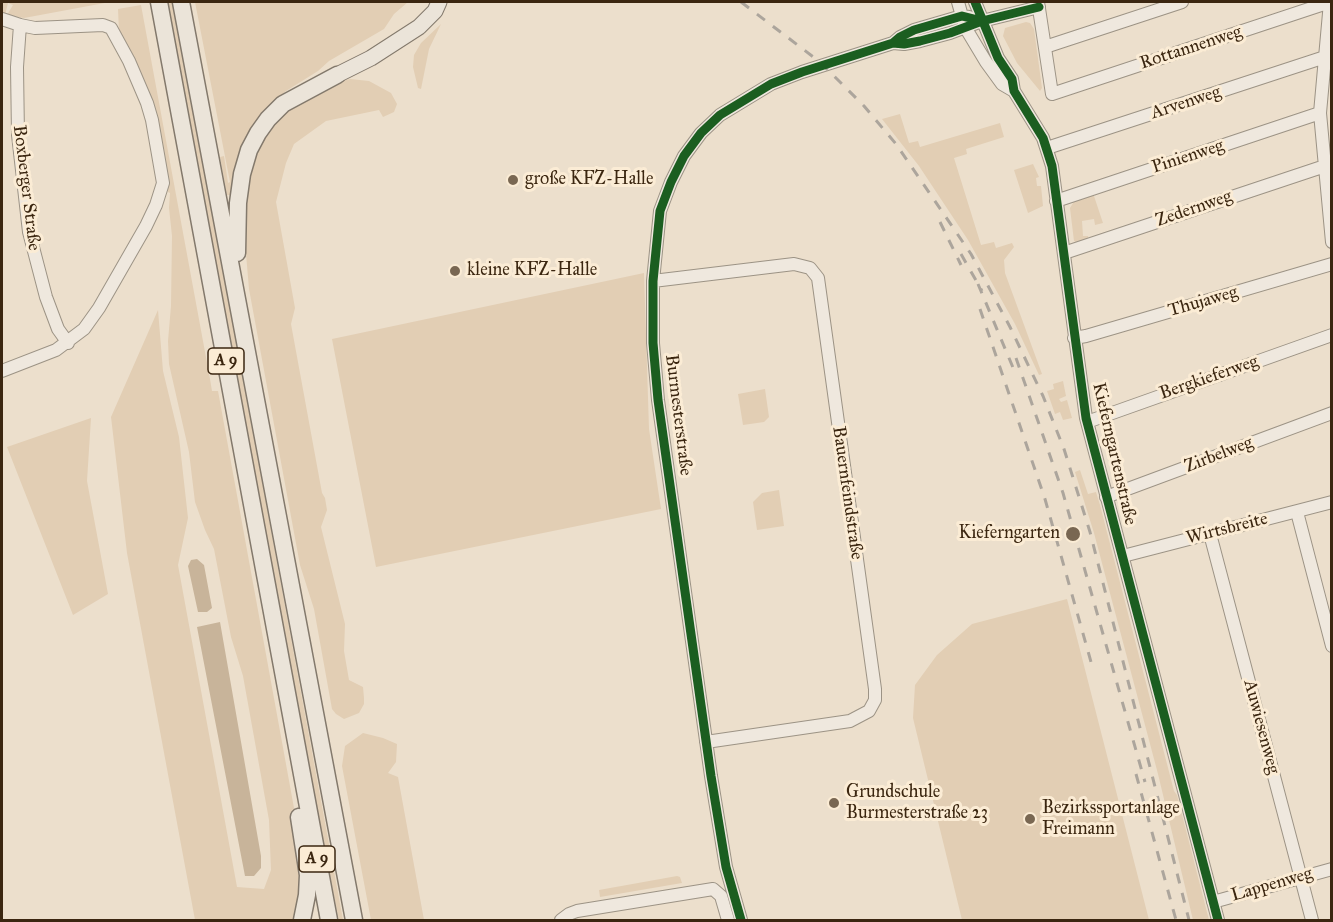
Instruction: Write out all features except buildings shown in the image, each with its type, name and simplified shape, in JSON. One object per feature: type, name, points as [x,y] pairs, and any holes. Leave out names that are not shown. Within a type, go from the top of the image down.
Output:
[{"type":"highway","name":"A 9","points":[[159,2],[329,921]]},
{"type":"highway","name":"A 9","points":[[182,2],[354,921]]},
{"type":"highway","points":[[235,278],[238,203],[242,174],[249,150],[268,118],[283,104],[307,89],[337,75]]},
{"type":"highway","points":[[302,921],[308,875],[299,818],[306,796]]},
{"type":"main road","points":[[337,75],[371,58],[419,27],[435,11],[439,2]]},
{"type":"street","name":"Kieferngartenstraße","points":[[958,2],[964,22],[997,78],[1014,91]]},
{"type":"street","name":"Kieferngartenstraße","points":[[975,2],[998,58],[1012,79],[1014,91],[1038,128],[1052,166],[1087,422],[1218,921]]},
{"type":"street","points":[[1039,4],[1046,47],[1182,2]]},
{"type":"street","points":[[1330,2],[1320,113],[1326,125],[1324,166],[1332,242]]},
{"type":"street","name":"Rottannenweg","points":[[1046,47],[1052,94],[1330,2]]},
{"type":"street","name":"Burmesterstraße","points":[[741,921],[726,867],[706,742],[658,400],[652,343],[653,281],[660,211],[684,156],[701,133],[720,115],[771,84],[893,43],[904,44],[920,41],[964,22],[982,21],[1039,4]]},
{"type":"street","points":[[2,19],[20,26],[46,28],[103,25],[111,28],[141,89],[152,120],[163,183],[162,191],[146,226],[99,308],[84,329],[57,350],[2,371]]},
{"type":"street","name":"Boxberger Straße","points":[[20,26],[17,67],[18,135],[29,232],[46,297],[58,329],[68,343]]},
{"type":"street","name":"Arvenweg","points":[[1047,148],[1325,57]]},
{"type":"street","name":"Pinienweg","points":[[1056,201],[1320,113]]},
{"type":"street","name":"Zedernweg","points":[[1064,253],[1324,166]]},
{"type":"street","name":"Bauernfeindstraße","points":[[653,281],[794,264],[810,268],[818,278],[875,689],[875,700],[869,711],[850,721],[706,742]]},
{"type":"street","name":"Thujaweg","points":[[1074,338],[1332,264]]},
{"type":"street","name":"Bergkieferweg","points":[[1087,422],[1332,335]]},
{"type":"street","name":"Zirbelweg","points":[[1106,497],[1332,413]]},
{"type":"street","name":"Wirtsbreite","points":[[1123,556],[1332,502]]},
{"type":"street","points":[[1297,512],[1332,646]]},
{"type":"street","name":"Auwiesenweg","points":[[1210,534],[1312,921]]},
{"type":"street","name":"Lappenweg","points":[[1213,902],[1332,869]]},
{"type":"street","points":[[561,921],[577,911],[713,889],[721,896],[728,921]]},
{"type":"shaded area","points":[[2,2],[110,2],[24,18],[7,15],[13,5],[8,3],[5,15],[2,14]]},
{"type":"shaded area","points":[[168,2],[172,2],[191,97],[343,920],[339,920],[313,794]]},
{"type":"shaded area","points":[[195,2],[408,2],[394,14],[384,29],[329,61],[318,71],[286,91],[266,109],[247,134],[231,195],[227,195],[220,157],[224,156],[228,183],[230,182]]},
{"type":"shaded area","points":[[141,5],[212,391],[218,391],[296,819],[303,866],[298,920],[195,920],[127,553],[111,417],[158,310],[163,371],[179,437],[188,518],[178,565],[237,887],[264,889],[271,870],[269,820],[243,676],[231,637],[214,549],[195,502],[189,452],[169,364],[172,236],[168,178],[119,32],[118,9]]},
{"type":"shaded area","points":[[1030,23],[1034,29],[1042,88],[1040,91],[1017,63],[1003,36],[1005,28]]},
{"type":"shaded area","points":[[441,24],[429,49],[421,89],[418,88],[413,67],[414,55],[421,43]]},
{"type":"shaded area","points":[[350,79],[369,81],[391,93],[397,104],[394,112],[383,117],[379,110],[326,121],[294,144],[286,163],[276,202],[295,308],[291,324],[327,510],[321,527],[345,624],[344,651],[349,680],[363,687],[364,704],[359,713],[344,719],[332,709],[314,609],[300,565],[249,289],[245,242],[245,185],[260,139],[287,109],[332,84]]},
{"type":"shaded area","points":[[900,114],[909,143],[918,141],[920,147],[1000,123],[1004,137],[966,149],[967,154],[954,158],[981,245],[994,242],[996,248],[1012,243],[1014,247],[1004,260],[1005,273],[1042,374],[1039,375],[1015,324],[968,240],[919,166],[882,119]]},
{"type":"shaded area","points":[[1033,164],[1039,177],[1036,178],[1037,186],[1041,186],[1043,206],[1028,213],[1014,170]]},
{"type":"shaded area","points":[[1093,193],[1103,223],[1095,225],[1094,219],[1082,221],[1083,236],[1088,236],[1089,242],[1080,244],[1074,241],[1070,208],[1076,198]]},
{"type":"shaded area","points":[[644,273],[649,429],[661,509],[376,567],[332,339]]},
{"type":"shaded area","points":[[1063,381],[1066,396],[1059,399],[1061,402],[1067,400],[1072,418],[1063,420],[1060,412],[1055,414],[1047,391],[1054,389],[1053,384]]},
{"type":"shaded area","points":[[765,389],[769,417],[764,422],[743,425],[738,394]]},
{"type":"shaded area","points":[[91,418],[87,481],[108,594],[73,615],[7,447]]},
{"type":"shaded area","points":[[1080,470],[1088,494],[1096,492],[1100,505],[1209,920],[1193,920],[1158,774],[1094,533],[1075,472]]},
{"type":"shaded area","points":[[779,490],[784,526],[757,530],[753,502],[762,493]]},
{"type":"shaded area","points":[[197,559],[204,565],[212,608],[207,612],[198,612],[188,566],[191,560]]},
{"type":"shaded area","name":"Bezirkssportanlage Freimann","points":[[1067,599],[1149,920],[962,920],[913,718],[915,685],[937,655],[972,624]]},
{"type":"shaded area","points":[[220,622],[261,856],[261,868],[254,876],[245,876],[197,627]]},
{"type":"shaded area","points":[[363,733],[397,744],[396,762],[388,773],[398,777],[424,920],[371,920],[342,766],[345,746]]},
{"type":"shaded area","points":[[680,877],[682,883],[600,897],[599,890]]},
{"type":"railway","points":[[741,2],[820,62],[864,106],[896,144],[971,254],[1010,327],[1043,396],[1064,449],[1090,532],[1189,920]]},
{"type":"railway","points":[[940,222],[961,265]]},
{"type":"railway","points":[[961,254],[982,291]]},
{"type":"railway","points":[[978,284],[1014,370]]},
{"type":"railway","points":[[980,309],[1045,499],[1093,669]]},
{"type":"railway","points":[[1016,358],[1063,493],[1145,782]]},
{"type":"railway","points":[[1136,774],[1176,920]]},
{"type":"cycle path","points":[[975,2],[998,58],[1012,79],[1014,91],[1043,138],[1052,166],[1086,418],[1218,920]]},
{"type":"cycle path","points":[[741,920],[726,867],[711,776],[658,400],[653,343],[653,281],[660,211],[684,156],[701,133],[720,115],[771,84],[893,43],[904,44],[920,41],[982,21],[1039,7]]},
{"type":"cycle path","points":[[893,43],[914,30],[962,16],[982,21]]},
{"type":"place","name":"große KFZ-Halle","points":[[513,180]]},
{"type":"place","name":"kleine KFZ-Halle","points":[[455,271]]},
{"type":"place","name":"Kieferngarten","points":[[1073,534]]},
{"type":"place","name":"Grundschule Burmesterstraße 23","points":[[834,803]]},
{"type":"place","name":"Bezirkssportanlage Freimann","points":[[1030,819]]}]
